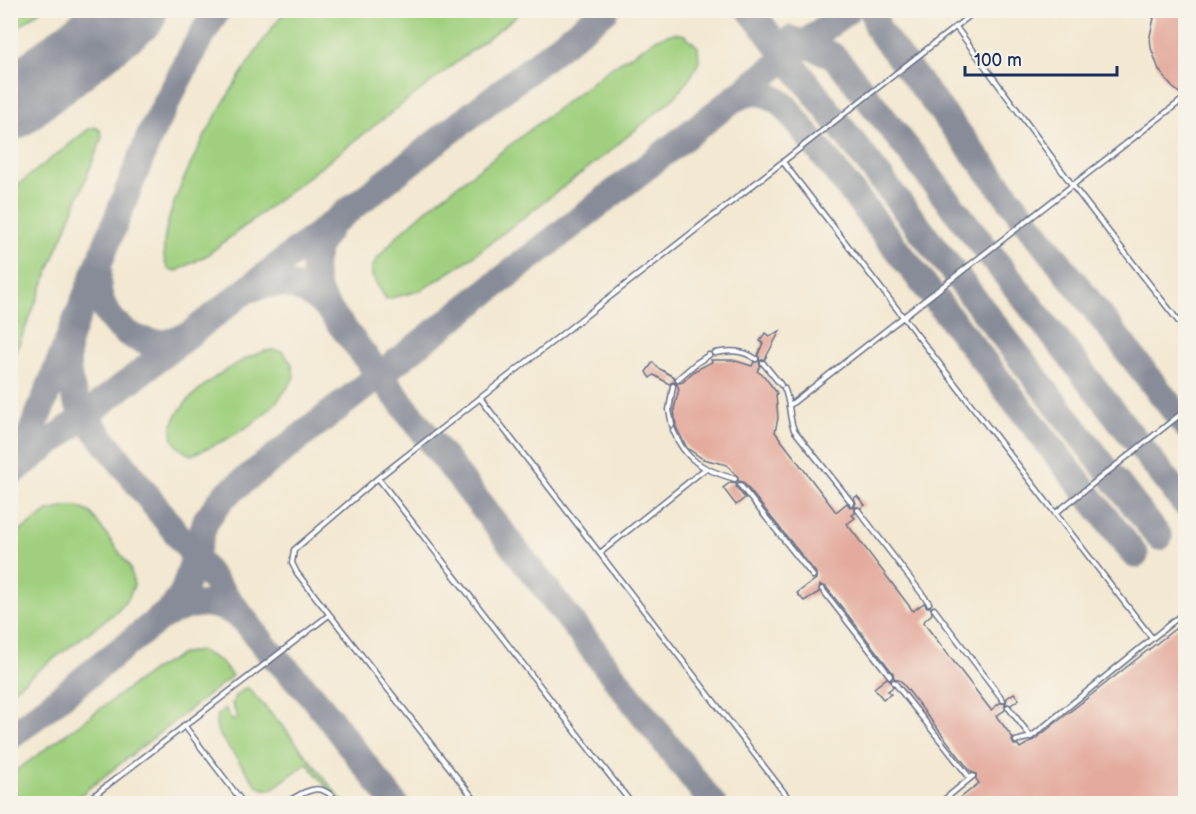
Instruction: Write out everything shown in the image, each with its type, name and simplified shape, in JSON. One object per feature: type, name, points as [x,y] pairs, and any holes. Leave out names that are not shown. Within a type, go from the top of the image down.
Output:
[{"type":"lane","points":[[478,804],[297,573],[292,563],[292,555],[297,547],[378,478],[977,10]]},
{"type":"lane","points":[[956,27],[1073,186],[1185,331]]},
{"type":"lane","points":[[790,405],[1185,97]]},
{"type":"lane","points":[[783,162],[1057,512],[1152,638]]},
{"type":"lane","points":[[678,379],[695,364],[712,354],[736,351],[749,354],[756,359]]},
{"type":"lane","points":[[763,363],[782,387],[790,405],[790,421],[794,430],[852,503]]},
{"type":"lane","points":[[672,424],[669,410],[673,386]]},
{"type":"lane","points":[[480,398],[793,804]]},
{"type":"lane","points":[[1057,512],[1185,410]]},
{"type":"lane","points":[[673,430],[681,449],[705,470],[735,479]]},
{"type":"lane","points":[[600,553],[705,470]]},
{"type":"lane","points":[[378,478],[632,804]]},
{"type":"lane","points":[[740,485],[813,576]]},
{"type":"lane","points":[[858,510],[929,603]]},
{"type":"lane","points":[[822,589],[890,676]]},
{"type":"lane","points":[[934,609],[1003,700]]},
{"type":"lane","points":[[1016,741],[1031,737],[1185,611]]},
{"type":"lane","points":[[83,804],[329,615]]},
{"type":"lane","points":[[894,682],[972,777],[939,804]]},
{"type":"lane","points":[[1008,707],[1031,737]]},
{"type":"lane","points":[[184,725],[244,804]]},
{"type":"lane","points":[[283,804],[310,790],[324,789],[332,794],[339,804]]},
{"type":"green space","points":[[11,10],[40,10],[40,11],[11,33]]},
{"type":"green space","points":[[285,11],[523,11],[207,255],[177,271],[168,269],[164,246],[170,214],[185,177],[227,97],[249,61]]},
{"type":"green space","points":[[674,33],[685,35],[698,47],[699,62],[688,81],[674,98],[605,155],[464,263],[420,291],[386,299],[372,276],[372,268],[397,236],[432,205],[609,69],[658,38]]},
{"type":"green space","points":[[95,127],[100,130],[102,137],[11,364],[11,190],[89,129]]},
{"type":"green space","points":[[270,350],[282,351],[292,364],[294,377],[275,404],[236,434],[191,455],[175,443],[172,427],[180,411],[194,394],[235,365]]},
{"type":"green space","points":[[79,507],[91,513],[130,567],[134,585],[129,597],[116,612],[11,691],[11,538],[48,511]]},
{"type":"green space","points":[[201,651],[220,661],[232,676],[70,803],[11,803],[11,776],[17,770],[153,670],[184,653]]},
{"type":"green space","points":[[247,687],[285,729],[344,803],[339,803],[307,763],[272,789],[257,786],[218,733],[216,724],[217,716],[225,708],[232,721],[238,718],[232,704],[235,696]]},
{"type":"building","points":[[1140,10],[1185,10],[1185,93],[1182,95],[1172,87],[1159,70],[1151,48],[1150,36],[1154,18]]},
{"type":"building","points":[[780,331],[765,359],[760,361],[758,355],[763,343],[760,341],[765,333],[770,336]]},
{"type":"building","points":[[711,360],[733,360],[752,366],[754,362],[759,361],[760,366],[757,371],[764,376],[777,393],[778,418],[775,432],[836,512],[847,503],[850,507],[854,507],[856,503],[854,498],[857,496],[865,505],[861,508],[855,507],[855,513],[852,515],[855,518],[847,524],[913,611],[924,603],[927,607],[931,607],[932,614],[923,622],[991,710],[1000,703],[1006,703],[1007,698],[1014,693],[1019,699],[1011,705],[1005,704],[1005,710],[996,716],[1013,738],[1014,745],[1020,748],[1034,740],[1185,621],[1185,804],[953,804],[979,783],[976,774],[971,772],[901,681],[894,678],[893,673],[826,587],[820,585],[819,592],[804,601],[797,593],[816,579],[816,573],[727,465],[703,459],[687,448],[676,427],[674,409],[679,389],[677,384],[673,382],[669,384],[654,375],[650,378],[646,372],[653,362],[658,368],[674,377],[678,383],[683,382],[694,371],[712,362]]},
{"type":"building","points":[[731,482],[737,483],[736,487],[745,498],[736,505],[723,488]]},
{"type":"building","points":[[887,678],[893,687],[888,691],[891,694],[883,699],[874,688]]},
{"type":"taxiway","points":[[10,466],[23,449],[33,428],[151,133],[195,47],[217,10]]},
{"type":"taxiway","points":[[10,474],[606,10]]},
{"type":"taxiway","points":[[750,10],[1159,537]]},
{"type":"taxiway","points":[[10,737],[173,608],[184,590],[206,520],[223,497],[848,10]]},
{"type":"taxiway","points":[[873,10],[877,27],[882,35],[1186,426]]},
{"type":"taxiway","points":[[791,39],[832,55],[845,69],[1186,505]]},
{"type":"taxiway","points":[[737,98],[750,93],[762,93],[785,106],[1135,555]]},
{"type":"taxiway","points":[[328,230],[317,248],[314,268],[317,287],[326,306],[713,804]]},
{"type":"taxiway","points":[[99,269],[98,286],[102,303],[110,317],[122,329],[136,338],[152,342],[168,342],[185,336]]},
{"type":"taxiway","points":[[251,289],[271,284],[299,288],[325,306]]},
{"type":"taxiway","points":[[68,341],[69,379],[74,396],[84,415],[268,650],[313,697],[395,804]]},
{"type":"taxiway","points":[[166,615],[184,607],[203,604],[222,607],[240,617]]},
{"type":"runway","points":[[10,106],[133,10]]}]
